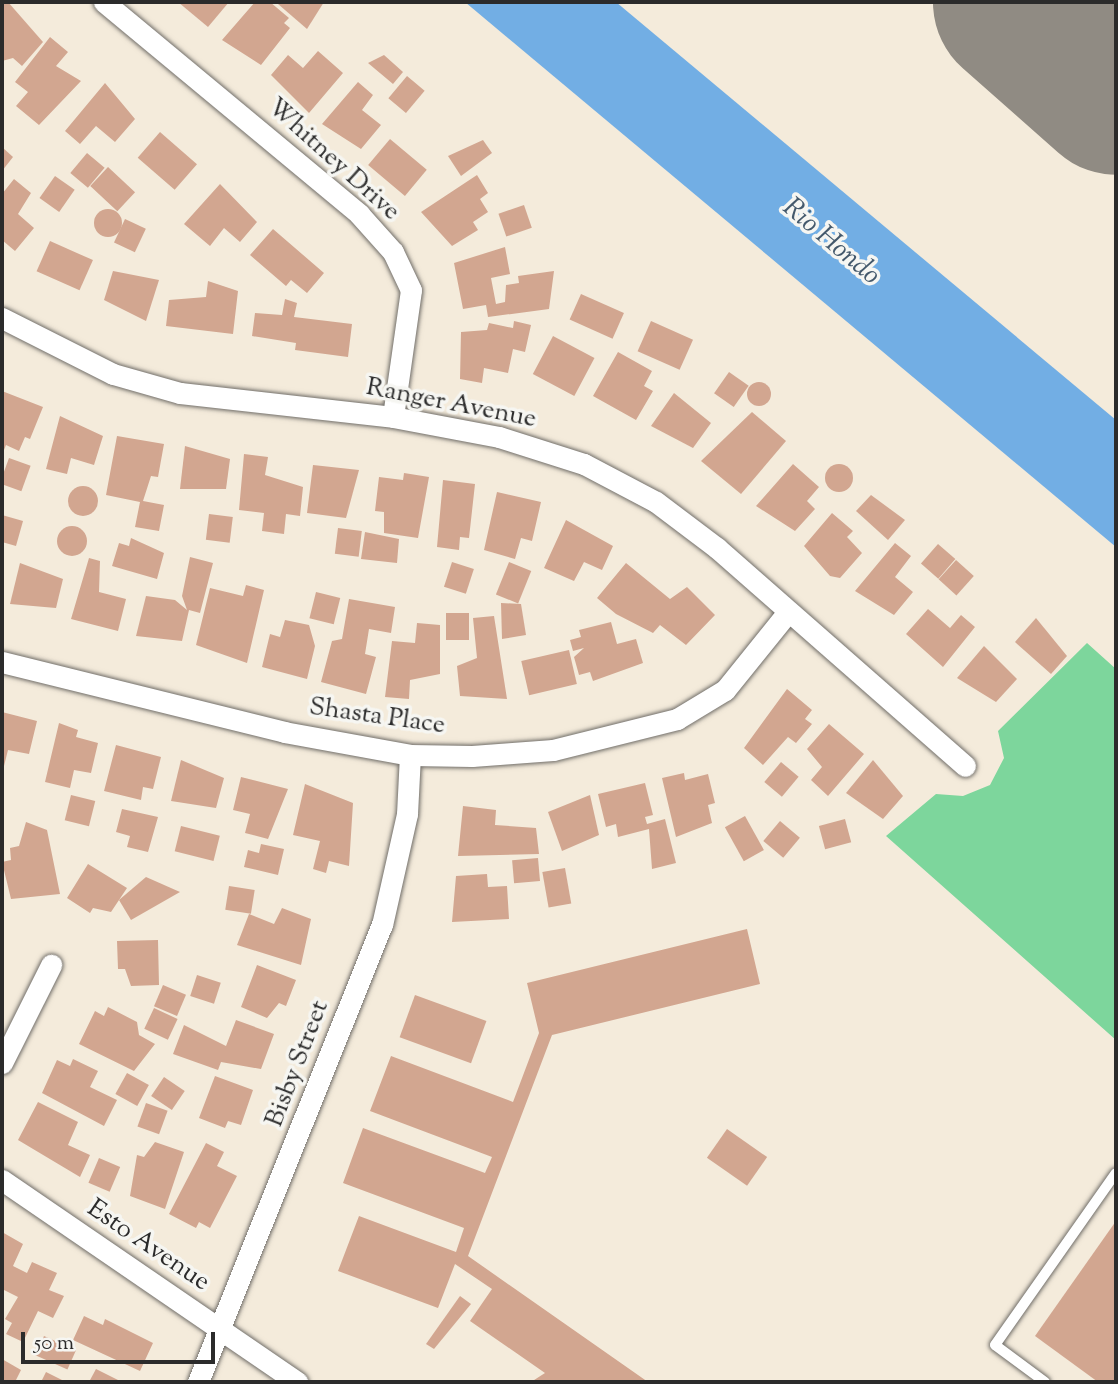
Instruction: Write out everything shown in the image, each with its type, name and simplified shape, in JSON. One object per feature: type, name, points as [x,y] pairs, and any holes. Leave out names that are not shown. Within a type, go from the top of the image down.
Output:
[{"type":"street","name":"Whitney Drive","points":[[104,2],[359,214],[393,252],[411,290],[393,417]]},
{"type":"street","name":"Ranger Avenue","points":[[2,318],[113,374],[180,393],[393,417],[499,437],[584,464],[656,502],[788,612],[965,766]]},
{"type":"street","name":"Shasta Place","points":[[2,663],[284,732],[410,755],[553,750],[677,719],[725,690],[788,612]]},
{"type":"street","name":"Bisby Street","points":[[198,1382],[223,1331],[382,925],[407,814],[410,755]]},
{"type":"street","points":[[2,1063],[51,965]]},
{"type":"street","name":"Esto Avenue","points":[[2,1180],[297,1382]]},
{"type":"lane","points":[[1045,1382],[995,1345],[1116,1173]]},
{"type":"green space","points":[[1087,643],[1116,669],[1116,1040],[886,836],[936,794],[963,796],[990,785],[1004,758],[998,731]]},
{"type":"water","name":"Rio Hondo","points":[[465,2],[616,2],[1116,420],[1116,547]]},
{"type":"building","points":[[8,2],[43,42],[22,66],[13,58],[2,61],[2,3]]},
{"type":"building","points":[[178,2],[229,2],[208,27]]},
{"type":"building","points":[[255,2],[270,2],[289,18],[284,23],[290,28],[261,65],[222,40]]},
{"type":"building","points":[[280,2],[324,2],[307,29],[278,4]]},
{"type":"building","points":[[50,37],[68,52],[56,66],[81,81],[39,125],[16,106],[28,92],[15,82]]},
{"type":"building","points":[[318,51],[343,73],[309,113],[271,75],[288,55],[303,68]]},
{"type":"building","points":[[384,55],[403,72],[393,84],[368,63]]},
{"type":"building","points":[[407,76],[425,91],[406,113],[388,98]]},
{"type":"building","points":[[358,82],[373,95],[362,110],[381,125],[361,149],[322,124]]},
{"type":"building","points":[[105,83],[135,119],[115,142],[96,126],[80,144],[65,131]]},
{"type":"building","points":[[160,132],[197,164],[175,190],[138,158]]},
{"type":"building","points":[[390,139],[427,170],[405,196],[368,165]]},
{"type":"building","points":[[483,140],[492,153],[461,176],[448,156]]},
{"type":"building","points":[[2,147],[13,157],[2,171]]},
{"type":"building","points":[[87,153],[105,168],[88,188],[70,173]]},
{"type":"building","points":[[108,167],[135,192],[117,211],[90,186]]},
{"type":"building","points":[[477,175],[488,193],[480,199],[488,212],[473,222],[478,230],[452,246],[421,212]]},
{"type":"building","points":[[55,176],[75,190],[59,212],[40,198]]},
{"type":"building","points":[[14,179],[31,193],[18,214],[34,228],[15,251],[2,240],[2,194]]},
{"type":"building","points":[[220,184],[257,222],[240,242],[224,228],[210,246],[184,224]]},
{"type":"building","points":[[524,205],[532,228],[506,236],[498,214]]},
{"type":"building","points":[[108,209],[118,213],[122,223],[118,233],[108,237],[98,233],[94,223],[98,213]]},
{"type":"building","points":[[125,219],[146,229],[135,252],[114,243]]},
{"type":"building","points":[[273,229],[324,273],[307,293],[291,280],[286,286],[250,255]]},
{"type":"building","points":[[50,241],[93,260],[80,290],[37,271]]},
{"type":"building","points":[[505,247],[510,274],[491,278],[496,304],[505,302],[506,285],[519,283],[518,276],[554,271],[549,309],[488,317],[486,305],[463,309],[454,263]]},
{"type":"building","points":[[113,271],[159,280],[146,321],[104,300]]},
{"type":"building","points":[[208,281],[238,291],[233,334],[166,326],[169,300],[206,297]]},
{"type":"building","points":[[581,294],[624,313],[613,339],[570,320]]},
{"type":"building","points":[[285,299],[297,303],[294,317],[352,324],[348,357],[295,350],[296,343],[252,336],[255,313],[282,315]]},
{"type":"building","points":[[514,321],[531,325],[525,352],[513,349],[508,373],[484,368],[482,383],[460,379],[461,332],[487,330],[489,323],[513,328]]},
{"type":"building","points":[[651,321],[693,340],[680,370],[638,351]]},
{"type":"building","points":[[553,336],[594,358],[574,396],[533,374]]},
{"type":"building","points":[[618,352],[652,371],[644,386],[653,391],[636,420],[593,396]]},
{"type":"building","points":[[729,372],[749,386],[734,407],[714,393]]},
{"type":"building","points":[[759,382],[768,385],[771,394],[768,403],[759,406],[750,403],[747,394],[750,385]]},
{"type":"building","points":[[2,391],[43,407],[30,439],[25,437],[19,451],[6,445],[2,455]]},
{"type":"building","points":[[674,393],[711,423],[693,448],[651,426]]},
{"type":"building","points":[[752,412],[786,441],[741,494],[701,461]]},
{"type":"building","points":[[60,416],[103,436],[94,465],[71,458],[67,474],[46,469]]},
{"type":"building","points":[[117,436],[164,444],[158,477],[151,476],[143,501],[164,505],[159,531],[135,527],[140,502],[106,495]]},
{"type":"building","points":[[185,446],[230,459],[226,489],[180,489]]},
{"type":"building","points":[[244,454],[268,457],[265,475],[303,487],[300,516],[286,514],[284,534],[262,531],[264,513],[239,510]]},
{"type":"building","points":[[9,458],[31,466],[21,491],[2,484]]},
{"type":"building","points":[[793,464],[819,487],[807,501],[815,509],[795,531],[756,506]]},
{"type":"building","points":[[839,464],[849,468],[853,478],[849,488],[839,492],[829,488],[825,478],[829,468]]},
{"type":"building","points":[[313,465],[359,470],[346,518],[307,513]]},
{"type":"building","points":[[404,473],[429,477],[418,538],[384,533],[384,512],[375,511],[379,477],[403,480]]},
{"type":"building","points":[[443,480],[475,484],[469,538],[460,537],[459,550],[437,547]]},
{"type":"building","points":[[83,486],[93,491],[98,501],[93,511],[83,516],[73,511],[68,501],[73,491]]},
{"type":"building","points":[[497,492],[541,502],[532,541],[521,538],[515,559],[484,550]]},
{"type":"building","points":[[871,495],[905,520],[888,540],[856,511]]},
{"type":"building","points":[[832,513],[853,531],[847,537],[862,553],[840,578],[830,576],[804,546]]},
{"type":"building","points":[[209,514],[233,517],[230,543],[206,540]]},
{"type":"building","points":[[2,515],[23,521],[16,546],[2,542]]},
{"type":"building","points":[[566,520],[613,546],[602,570],[584,562],[574,581],[544,568]]},
{"type":"building","points":[[72,526],[82,531],[87,541],[82,551],[72,556],[62,551],[57,541],[62,531]]},
{"type":"building","points":[[338,528],[362,531],[359,557],[335,554]]},
{"type":"building","points":[[365,532],[399,539],[397,563],[361,559]]},
{"type":"building","points":[[131,538],[164,553],[157,579],[112,566],[119,543],[129,546]]},
{"type":"building","points":[[895,543],[911,556],[895,577],[913,592],[894,615],[855,591]]},
{"type":"building","points":[[938,544],[955,559],[938,579],[921,564]]},
{"type":"building","points":[[190,557],[213,563],[200,613],[189,610],[182,641],[136,636],[146,596],[175,600],[187,610],[182,596]]},
{"type":"building","points":[[89,558],[100,561],[99,592],[126,599],[118,631],[71,619]]},
{"type":"building","points":[[956,560],[974,576],[956,595],[939,579]]},
{"type":"building","points":[[452,562],[474,569],[466,594],[444,587]]},
{"type":"building","points":[[509,562],[531,571],[518,603],[496,594]]},
{"type":"building","points":[[20,563],[63,579],[56,608],[10,604]]},
{"type":"building","points":[[626,563],[670,599],[687,587],[715,615],[686,645],[660,625],[653,633],[616,614],[597,598]]},
{"type":"building","points":[[246,585],[264,590],[247,663],[196,645],[210,588],[243,596]]},
{"type":"building","points":[[316,592],[340,598],[334,624],[309,618]]},
{"type":"building","points":[[349,599],[395,607],[391,633],[369,629],[365,654],[376,657],[366,694],[321,682],[332,641],[342,639]]},
{"type":"building","points":[[501,603],[521,604],[526,635],[502,639]]},
{"type":"building","points":[[928,609],[950,628],[961,615],[975,627],[943,667],[906,634]]},
{"type":"building","points":[[446,613],[469,613],[469,640],[446,640]]},
{"type":"building","points":[[494,616],[507,699],[460,696],[457,666],[477,658],[473,618]]},
{"type":"building","points":[[1036,618],[1067,656],[1051,674],[1015,642]]},
{"type":"building","points":[[285,620],[309,625],[315,646],[307,679],[262,667],[270,634],[280,637]]},
{"type":"building","points":[[611,622],[617,644],[636,639],[643,663],[593,681],[590,672],[579,675],[574,657],[584,648],[573,651],[570,640],[581,637],[579,630]]},
{"type":"building","points":[[417,623],[440,625],[440,674],[410,680],[409,699],[385,697],[392,641],[415,643]]},
{"type":"building","points":[[984,646],[1017,679],[996,702],[957,678]]},
{"type":"building","points":[[569,650],[577,684],[529,695],[521,661]]},
{"type":"building","points":[[787,689],[812,710],[805,719],[812,724],[796,743],[788,737],[763,765],[744,748]]},
{"type":"building","points":[[2,712],[37,721],[29,754],[8,750],[4,766]]},
{"type":"building","points":[[59,723],[78,730],[76,737],[98,743],[91,773],[74,770],[70,788],[45,782]]},
{"type":"building","points":[[829,724],[864,754],[828,796],[811,780],[822,767],[807,749]]},
{"type":"building","points":[[116,745],[161,757],[153,789],[143,787],[141,800],[104,791]]},
{"type":"building","points":[[181,760],[224,778],[216,808],[171,801]]},
{"type":"building","points":[[873,760],[903,796],[883,819],[846,793]]},
{"type":"building","points":[[781,762],[799,777],[782,797],[764,782]]},
{"type":"building","points":[[684,773],[685,780],[708,774],[715,803],[708,805],[712,823],[676,837],[662,778]]},
{"type":"building","points":[[241,777],[288,789],[268,839],[245,833],[250,814],[233,810]]},
{"type":"building","points":[[645,783],[653,815],[645,817],[647,824],[665,819],[676,863],[652,869],[649,829],[618,837],[616,824],[606,827],[598,794]]},
{"type":"building","points":[[305,784],[353,803],[349,866],[329,861],[326,873],[313,869],[320,841],[293,835]]},
{"type":"building","points":[[71,795],[95,801],[89,826],[65,820]]},
{"type":"building","points":[[590,795],[599,835],[562,851],[548,812]]},
{"type":"building","points":[[463,806],[496,810],[495,825],[536,828],[539,854],[458,856]]},
{"type":"building","points":[[122,809],[158,817],[148,852],[127,847],[130,836],[116,832]]},
{"type":"building","points":[[745,816],[764,850],[744,861],[725,827]]},
{"type":"building","points":[[845,819],[851,842],[825,849],[819,826]]},
{"type":"building","points":[[780,821],[800,838],[783,858],[763,841]]},
{"type":"building","points":[[26,822],[47,830],[60,894],[11,899],[2,862],[11,860],[10,848],[19,846]]},
{"type":"building","points":[[181,826],[220,836],[214,861],[175,851]]},
{"type":"building","points":[[261,844],[284,849],[278,875],[244,867],[248,850],[259,853]]},
{"type":"building","points":[[538,858],[540,881],[514,883],[512,860]]},
{"type":"building","points":[[88,864],[127,888],[111,912],[93,908],[90,913],[67,898]]},
{"type":"building","points":[[565,868],[571,903],[549,907],[542,872]]},
{"type":"building","points":[[487,874],[488,887],[507,886],[509,919],[452,922],[456,876]]},
{"type":"building","points":[[146,877],[180,892],[131,920],[119,900]]},
{"type":"building","points":[[229,886],[255,890],[251,914],[225,910]]},
{"type":"building","points":[[282,908],[311,919],[301,965],[237,945],[249,914],[274,924]]},
{"type":"building","points":[[747,929],[760,984],[552,1035],[468,1256],[648,1382],[531,1382],[545,1373],[470,1321],[492,1289],[455,1264],[438,1308],[338,1271],[359,1216],[456,1252],[464,1228],[343,1183],[363,1128],[485,1173],[492,1157],[370,1111],[391,1056],[513,1102],[539,1033],[527,983]]},
{"type":"building","points":[[158,940],[159,985],[131,986],[125,969],[118,969],[117,941]]},
{"type":"building","points":[[257,965],[296,980],[286,1006],[279,1003],[267,1018],[241,1007]]},
{"type":"building","points":[[197,975],[221,983],[214,1004],[190,996]]},
{"type":"building","points":[[163,985],[186,995],[177,1016],[154,1006]]},
{"type":"building","points":[[415,995],[486,1021],[471,1063],[400,1037]]},
{"type":"building","points":[[108,1007],[137,1022],[139,1035],[155,1044],[134,1071],[79,1044],[95,1011],[104,1016]]},
{"type":"building","points":[[154,1008],[178,1019],[168,1040],[144,1029]]},
{"type":"building","points":[[236,1020],[274,1034],[261,1069],[221,1062],[218,1070],[173,1054],[184,1025],[226,1046]]},
{"type":"building","points":[[73,1059],[98,1071],[90,1087],[117,1100],[104,1126],[42,1093],[57,1060],[70,1066]]},
{"type":"building","points":[[127,1073],[149,1085],[137,1106],[115,1094]]},
{"type":"building","points":[[215,1076],[253,1090],[241,1125],[228,1121],[225,1128],[199,1118]]},
{"type":"building","points":[[164,1077],[185,1091],[172,1110],[151,1096]]},
{"type":"building","points":[[38,1102],[78,1122],[68,1145],[90,1155],[80,1177],[18,1140]]},
{"type":"building","points":[[146,1103],[168,1111],[159,1134],[137,1126]]},
{"type":"building","points":[[727,1129],[767,1157],[747,1186],[707,1158]]},
{"type":"building","points":[[155,1142],[184,1152],[165,1209],[130,1196],[137,1155],[144,1157]]},
{"type":"building","points":[[206,1143],[224,1152],[217,1166],[237,1176],[210,1228],[199,1222],[196,1228],[169,1214]]},
{"type":"building","points":[[99,1158],[120,1167],[110,1192],[88,1183]]},
{"type":"building","points":[[1116,1221],[1116,1382],[1098,1382],[1035,1336]]},
{"type":"building","points":[[2,1232],[23,1244],[13,1266],[27,1273],[32,1262],[57,1273],[49,1290],[64,1296],[53,1318],[38,1311],[23,1342],[6,1334],[12,1323],[5,1319],[18,1297],[2,1289]]},
{"type":"building","points":[[460,1296],[471,1304],[434,1349],[426,1344]]},
{"type":"building","points":[[84,1316],[103,1325],[105,1319],[153,1343],[140,1371],[73,1340]]},
{"type":"building","points":[[44,1336],[76,1350],[67,1369],[35,1355]]},
{"type":"building","points":[[2,1359],[21,1370],[15,1382],[2,1382]]},
{"type":"building","points":[[96,1369],[122,1382],[89,1382]]},
{"type":"building","points":[[46,1372],[66,1382],[41,1382]]},
{"type":"runway","points":[[1020,2],[1116,87]]}]
